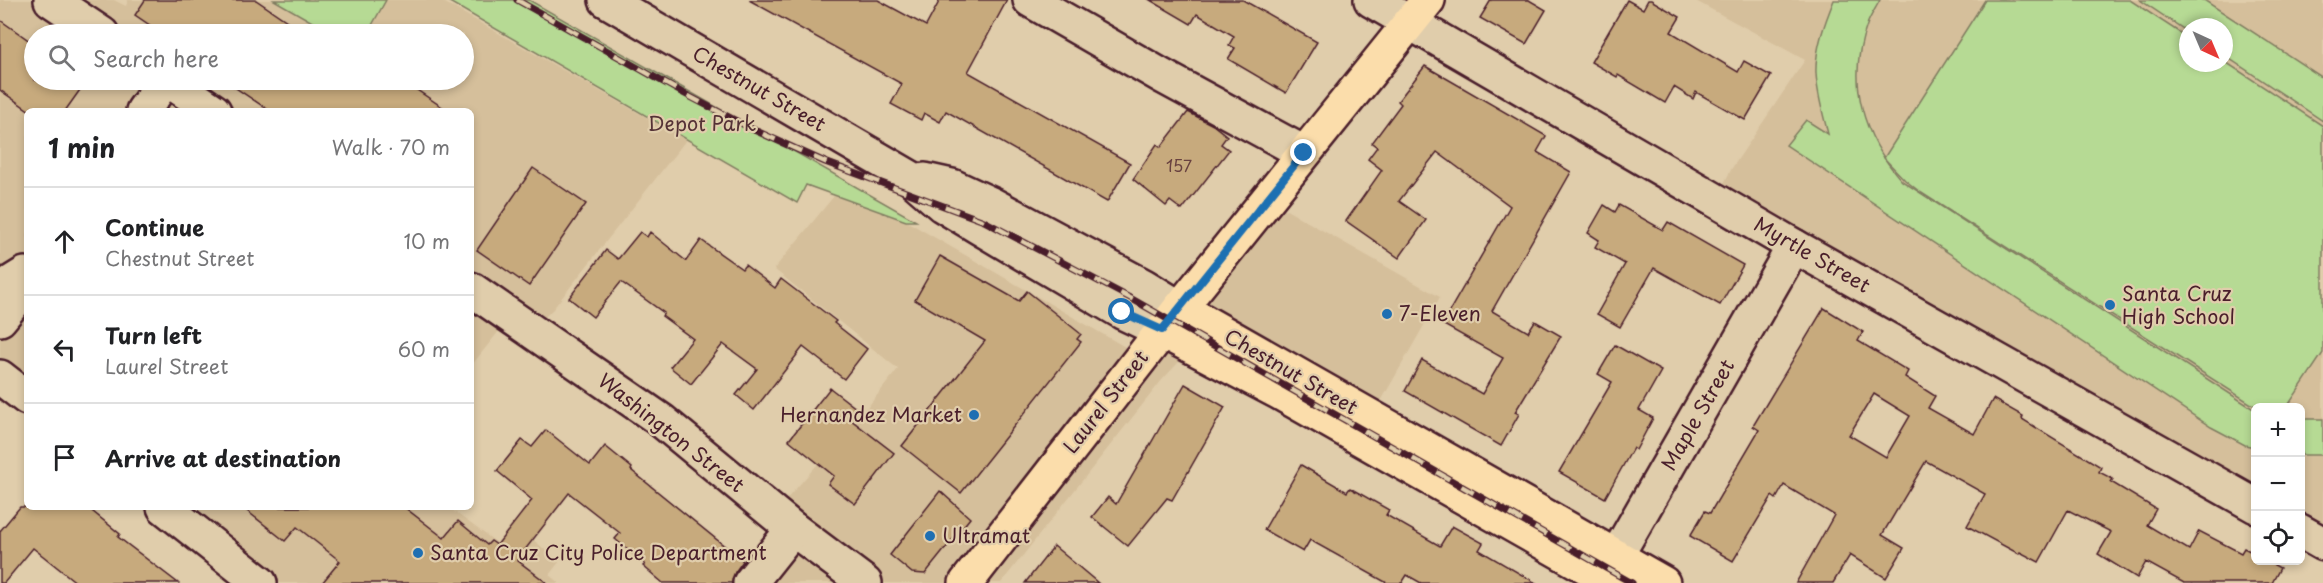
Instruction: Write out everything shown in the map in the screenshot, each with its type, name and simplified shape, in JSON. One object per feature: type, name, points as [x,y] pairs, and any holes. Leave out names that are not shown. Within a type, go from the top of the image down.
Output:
[{"type":"main road","name":"Laurel Street","points":[[966,583],[1171,319],[1420,11]]},
{"type":"main road","name":"Chestnut Street","points":[[1171,319],[1609,575],[1663,583]]},
{"type":"street","points":[[51,0],[87,24]]},
{"type":"street","points":[[1030,0],[1162,76],[1304,153]]},
{"type":"street","name":"Myrtle Street","points":[[1371,0],[1420,11],[1794,246],[2251,503]]},
{"type":"street","name":"Chestnut Street","points":[[611,1],[911,178],[942,205],[1122,312],[1171,319]]},
{"type":"street","points":[[147,108],[171,90],[208,108]]},
{"type":"street","name":"Maple Street","points":[[1609,575],[1794,246]]},
{"type":"street","points":[[0,319],[18,297],[20,278]]},
{"type":"street","name":"Washington Street","points":[[474,291],[662,421],[793,529],[865,583]]},
{"type":"street","points":[[0,377],[24,396]]},
{"type":"street","points":[[168,510],[260,583]]},
{"type":"street","points":[[750,583],[793,529]]},
{"type":"street","points":[[2305,533],[2323,544]]},
{"type":"shaded area","points":[[0,0],[114,0],[126,6],[128,0],[274,0],[316,24],[24,24],[24,90],[474,90],[474,24],[373,24],[386,0],[440,0],[686,140],[553,309],[526,336],[507,321],[474,362],[474,108],[24,108],[24,396],[0,376]]},
{"type":"shaded area","name":"Santa Cruz High School","points":[[1694,0],[2323,0],[2323,544],[2305,533],[2305,403],[2251,403],[2251,504],[1714,202],[1732,168],[1805,60]]},
{"type":"shaded area","points":[[1258,194],[1440,297],[1359,440],[1193,347],[1162,380],[1001,583],[745,583],[787,533],[769,519],[863,413],[898,369],[774,269],[834,196],[906,221],[1132,351]]},
{"type":"shaded area","points":[[167,510],[452,510],[497,543],[513,522],[559,562],[549,575],[559,583],[258,583]]},
{"type":"green space","points":[[274,0],[386,0],[373,24],[316,24]]},
{"type":"green space","name":"Depot Park","points":[[446,0],[529,0],[916,221],[906,221],[806,185],[797,203]]},
{"type":"green space","points":[[1834,0],[1880,0],[1868,22],[1861,46],[1858,67],[1859,88],[1868,127],[1888,164],[1902,181],[2251,407],[2251,446],[2211,427],[1786,145],[1806,120],[1828,134],[1820,104],[1816,73],[1817,55]]},
{"type":"green space","points":[[1985,0],[2130,0],[2179,32],[2179,72],[2233,72],[2233,67],[2323,126],[2323,353],[2290,403],[2251,404],[1920,192],[1884,158]]},
{"type":"green space","points":[[2140,0],[2204,0],[2231,18],[2179,18],[2179,26]]},
{"type":"green space","points":[[2233,19],[2323,78],[2323,121],[2233,61]]},
{"type":"green space","points":[[2305,419],[2323,419],[2323,455],[2305,455]]},
{"type":"building","points":[[145,0],[256,0],[291,24],[148,24],[135,15]]},
{"type":"building","points":[[749,0],[878,0],[926,26],[940,0],[1007,0],[968,72],[1130,163],[1107,202],[946,111],[940,122],[924,113],[921,120],[891,104],[902,84]]},
{"type":"building","points":[[1150,0],[1243,0],[1317,42],[1286,93],[1228,59],[1235,48],[1229,45],[1234,36],[1197,14],[1191,24]]},
{"type":"building","points":[[1491,0],[1529,0],[1546,10],[1526,44],[1480,18]]},
{"type":"building","points":[[1627,0],[1643,9],[1648,0],[1651,0],[1680,17],[1671,32],[1738,72],[1744,61],[1771,76],[1745,120],[1696,92],[1693,99],[1674,87],[1665,103],[1591,62]]},
{"type":"building","points":[[0,20],[24,37],[24,90],[80,90],[67,108],[26,108],[0,90]]},
{"type":"building","points":[[1425,66],[1546,136],[1537,152],[1571,172],[1492,311],[1528,332],[1535,321],[1561,336],[1515,412],[1519,414],[1501,446],[1405,391],[1422,360],[1482,394],[1503,358],[1442,324],[1510,206],[1437,152],[1399,201],[1426,220],[1399,258],[1346,221],[1382,170],[1368,159],[1377,147],[1372,143],[1401,104],[1398,101]]},
{"type":"building","points":[[239,90],[417,90],[444,108],[266,108]]},
{"type":"building","points":[[1188,112],[1213,125],[1227,136],[1221,144],[1229,150],[1182,210],[1170,201],[1166,206],[1133,179],[1157,144],[1161,147]]},
{"type":"building","points":[[533,168],[586,204],[529,286],[477,250]]},
{"type":"building","points":[[1604,205],[1615,212],[1619,205],[1663,230],[1668,222],[1743,265],[1720,305],[1654,268],[1620,327],[1597,314],[1625,264],[1595,247],[1599,240],[1588,233]]},
{"type":"building","points":[[640,232],[647,237],[650,232],[686,261],[701,240],[742,269],[745,265],[775,288],[781,279],[836,321],[834,323],[867,349],[844,379],[803,347],[754,410],[736,395],[757,369],[723,344],[691,384],[670,367],[693,339],[662,316],[664,313],[621,282],[593,317],[569,298],[606,250],[618,259]]},
{"type":"building","points":[[940,256],[1019,301],[1027,291],[1081,334],[1077,339],[1081,342],[961,493],[902,446],[985,341],[915,300]]},
{"type":"building","points":[[1824,308],[1863,332],[1858,341],[1908,371],[1905,377],[1935,396],[1928,408],[1974,434],[1993,399],[2101,467],[2099,472],[2113,479],[2111,482],[2156,509],[2147,525],[2189,550],[2199,531],[2241,553],[2244,548],[2251,552],[2251,565],[2274,565],[2280,568],[2272,583],[2184,583],[2146,562],[2137,578],[2098,554],[2111,532],[2068,510],[2039,562],[1967,526],[1985,494],[1926,461],[1882,535],[1904,548],[1886,578],[1850,555],[1833,583],[1796,583],[1834,515],[1784,485],[1776,499],[1772,496],[1733,561],[1690,536],[1705,511],[1710,513],[1759,430],[1753,426]],"holes":[[[1874,394],[1910,416],[1886,457],[1849,435]]]},
{"type":"building","points":[[1615,345],[1661,371],[1639,410],[1653,418],[1636,450],[1633,448],[1605,498],[1559,472],[1612,382],[1598,374]]},
{"type":"building","points":[[1185,384],[1225,407],[1172,500],[1167,498],[1128,546],[1092,517],[1108,497],[1116,504]]},
{"type":"building","points":[[830,388],[857,409],[850,419],[894,453],[855,504],[828,484],[834,476],[789,440]]},
{"type":"building","points":[[546,430],[590,465],[605,446],[743,561],[735,572],[732,583],[663,583],[643,566],[645,564],[615,539],[620,533],[569,493],[517,560],[547,583],[322,583],[340,561],[297,527],[285,541],[246,510],[408,510],[444,538],[458,521],[487,545],[491,541],[497,545],[532,500],[497,471],[522,440],[532,447]]},
{"type":"building","points":[[1301,465],[1347,492],[1350,488],[1389,510],[1386,515],[1440,546],[1452,526],[1483,543],[1479,550],[1536,583],[1421,583],[1407,575],[1402,583],[1387,583],[1310,540],[1303,552],[1264,530]]},
{"type":"building","name":"Ultramat","points":[[940,491],[970,518],[925,574],[912,573],[890,555]]},
{"type":"building","points":[[20,507],[24,507],[24,510],[91,510],[120,534],[118,537],[178,583],[77,583],[33,548],[4,583],[0,583],[0,531]]},
{"type":"building","points":[[1054,546],[1098,583],[1025,583]]},
{"type":"railway","points":[[517,0],[752,129],[825,162],[984,221],[1132,299],[1632,583]]},
{"type":"place","name":"Santa Cruz High School","points":[[2110,305]]},
{"type":"place","name":"7-Eleven","points":[[1387,314]]},
{"type":"place","name":"Hernandez Market","points":[[974,415]]},
{"type":"place","name":"Ultramat","points":[[930,536]]},
{"type":"place","name":"Santa Cruz City Police Department","points":[[418,553]]},
{"type":"route","points":[[1122,312],[1162,330],[1304,153]]}]
